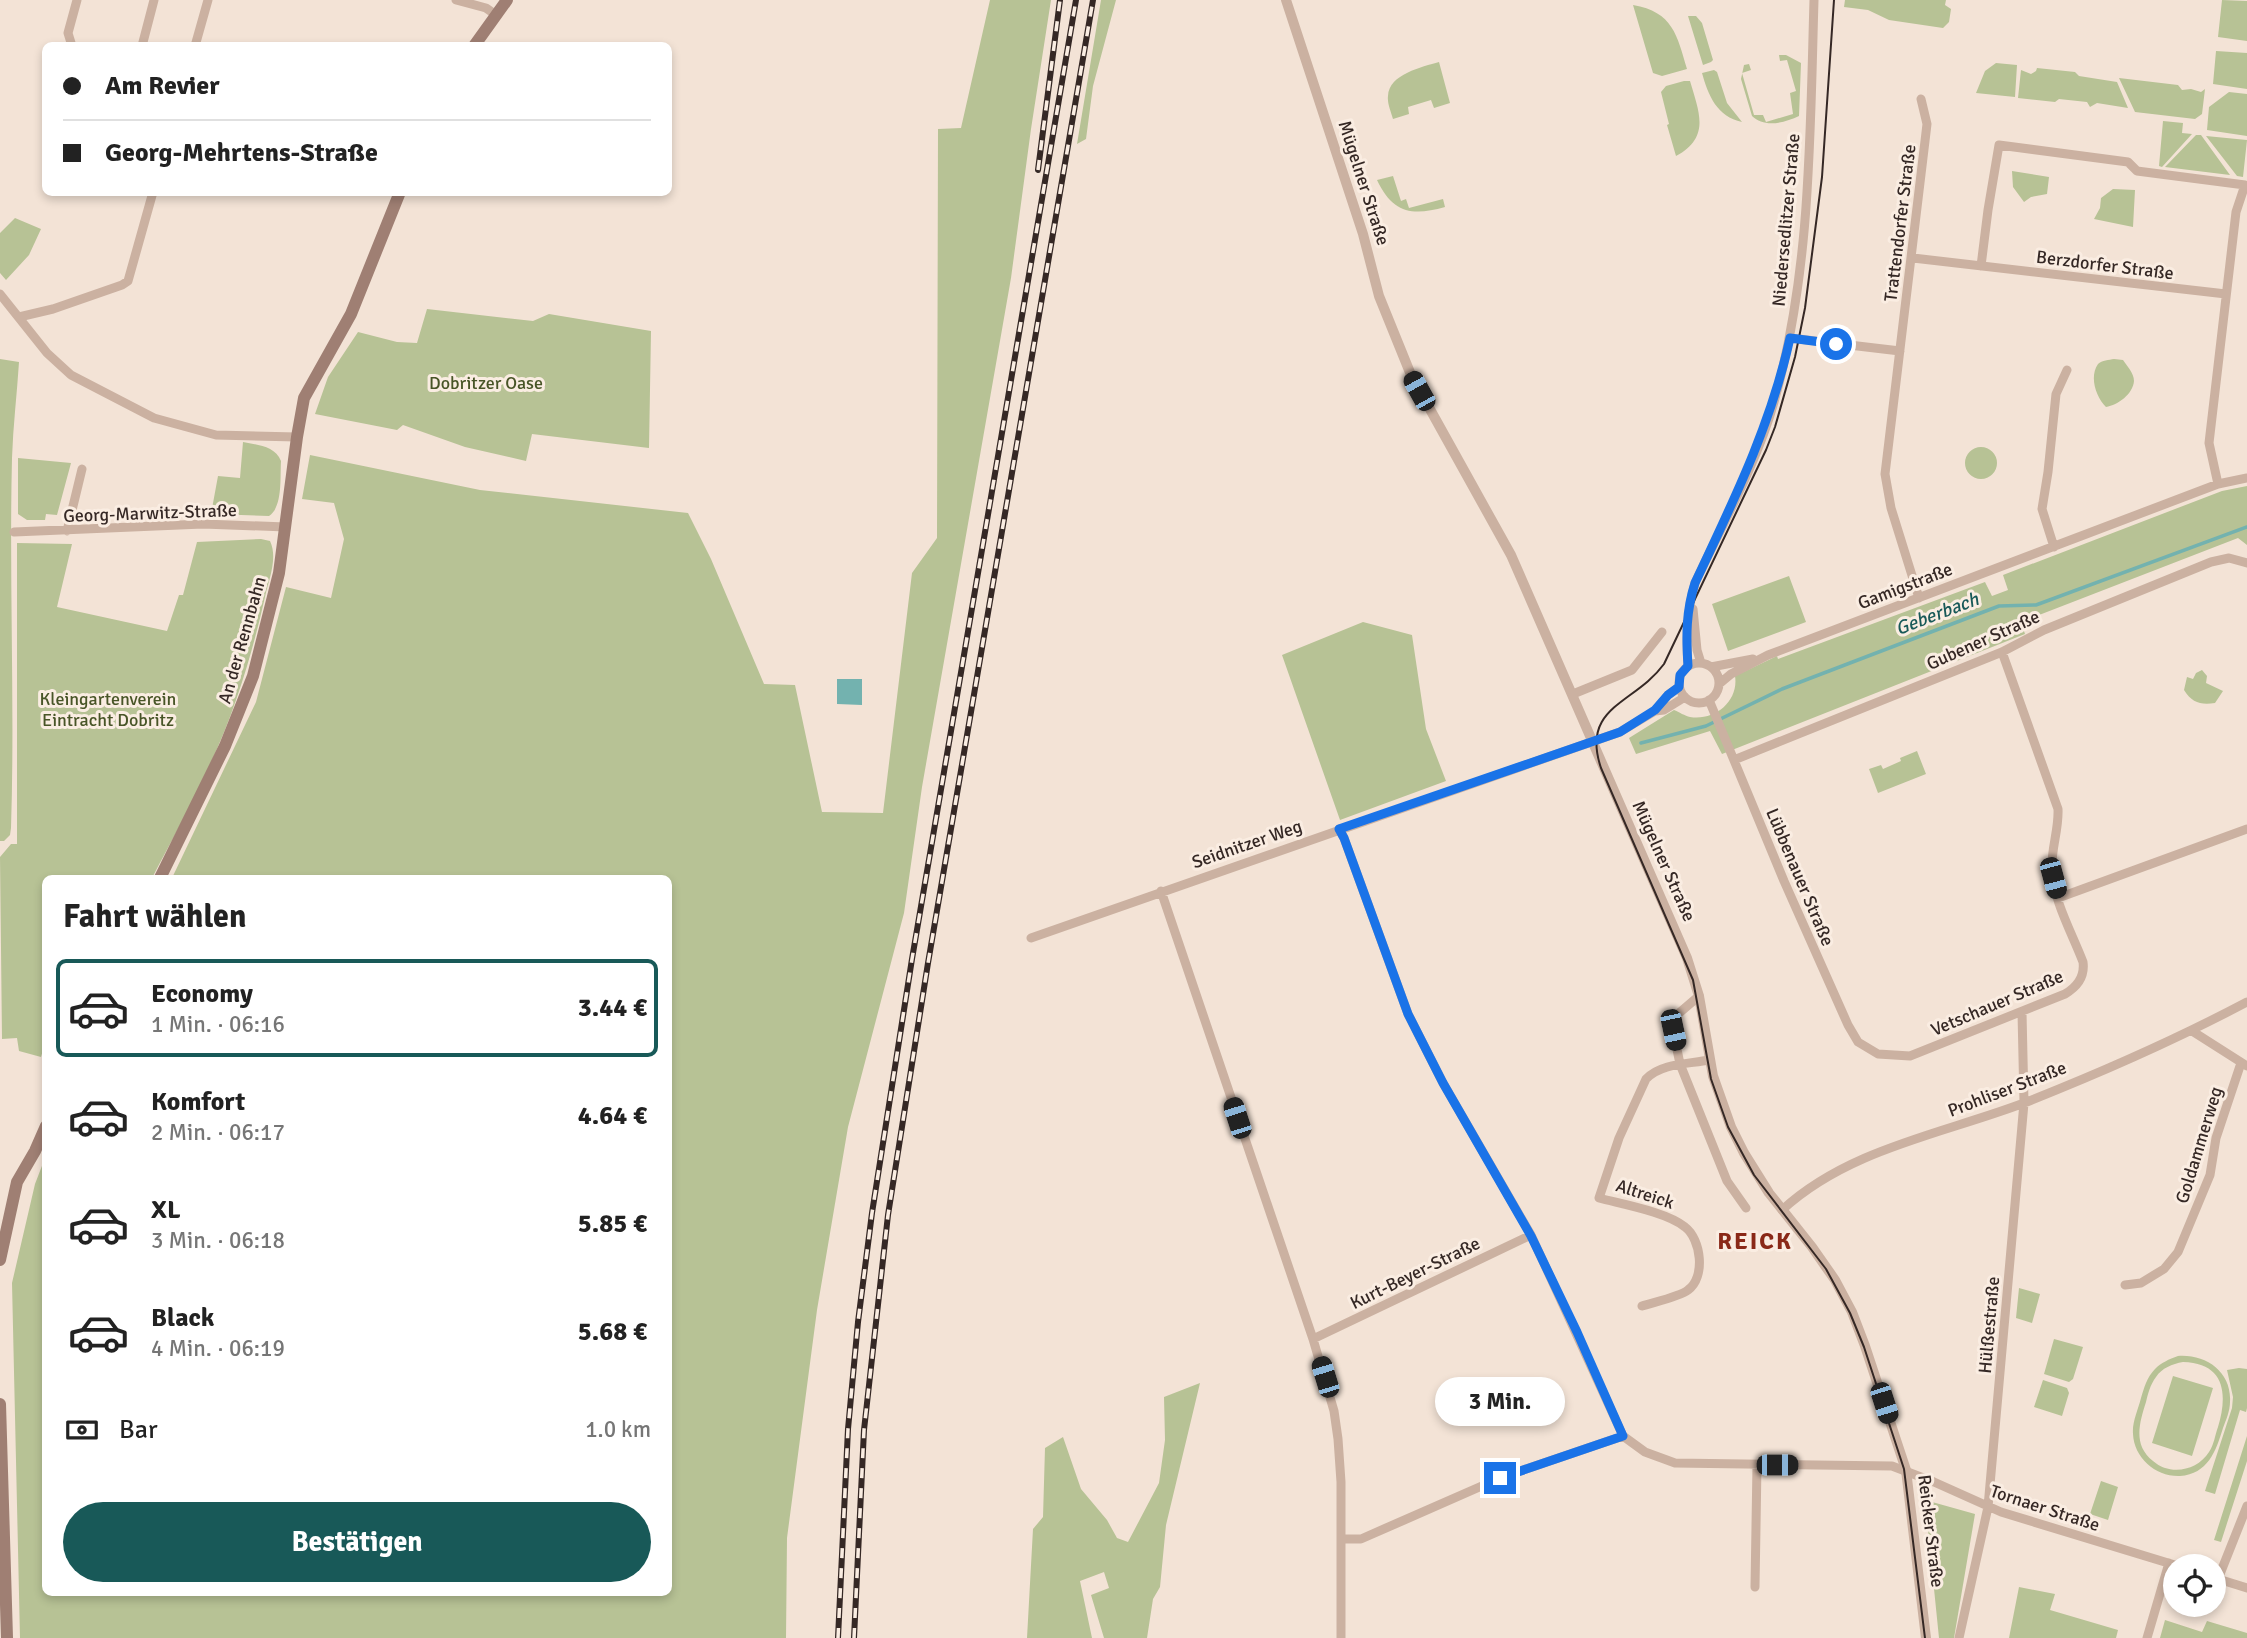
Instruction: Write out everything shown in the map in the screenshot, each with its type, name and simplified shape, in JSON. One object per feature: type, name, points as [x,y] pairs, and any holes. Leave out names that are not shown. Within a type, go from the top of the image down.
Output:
[{"type":"main road","points":[[477,42],[507,0]]},
{"type":"main road","name":"An der Rennbahn","points":[[161,875],[245,700],[279,573],[304,398],[351,314],[398,196]]},
{"type":"main road","points":[[0,1260],[8,1211],[17,1182],[42,1135]]},
{"type":"main road","points":[[0,1404],[7,1638]]},
{"type":"street","points":[[71,42],[68,33],[77,0]]},
{"type":"street","points":[[143,42],[154,0]]},
{"type":"street","points":[[196,42],[208,0]]},
{"type":"street","points":[[456,0],[486,8],[496,15]]},
{"type":"street","name":"Mügelner Straße","points":[[1286,0],[1363,234],[1379,296],[1410,375],[1511,555],[1688,958],[1699,996]]},
{"type":"street","name":"Niedersedlitzer Straße","points":[[1688,666],[1686,626],[1689,602],[1773,405],[1790,338],[1807,192],[1814,0]]},
{"type":"street","name":"Trattendorfer Straße","points":[[1919,597],[1887,492],[1885,474],[1927,124],[1921,99]]},
{"type":"street","points":[[1981,266],[1999,145],[2128,162],[2137,171],[2245,185],[2236,212],[2209,443],[2218,484]]},
{"type":"street","points":[[19,317],[53,309],[128,281],[152,196]]},
{"type":"street","points":[[2236,212],[2247,214]]},
{"type":"street","name":"Berzdorfer Straße","points":[[1913,258],[2226,295]]},
{"type":"street","points":[[0,294],[47,353],[71,374],[154,418],[216,435],[297,436]]},
{"type":"street","points":[[1790,338],[1900,351]]},
{"type":"street","points":[[2054,547],[2042,509],[2056,394],[2067,370]]},
{"type":"street","points":[[67,531],[82,469]]},
{"type":"street","name":"Gamigstraße","points":[[1709,700],[1716,693],[1719,684],[1731,674],[1768,655],[2218,484],[2247,478]]},
{"type":"street","name":"Georg-Marwitz-Straße","points":[[14,532],[203,524],[286,527]]},
{"type":"street","name":"Gubener Straße","points":[[1734,760],[2002,652],[2043,630],[2214,561],[2229,558],[2247,562]]},
{"type":"street","name":"Niedersedlitzer Straße","points":[[1692,593],[1693,619],[1701,663]]},
{"type":"street","points":[[1573,694],[1632,670],[1662,632]]},
{"type":"street","name":"Vetschauer Straße","points":[[1878,1054],[1910,1056],[2022,1012],[2073,989],[2084,970],[2058,898],[2052,869],[2059,823],[2058,809],[2002,652]]},
{"type":"street","name":"Gamigstraße","points":[[1711,667],[1768,655]]},
{"type":"street","points":[[1709,700],[1696,703],[1685,697],[1679,687],[1680,675],[1688,666],[1701,663],[1711,667],[1719,684]]},
{"type":"street","points":[[1593,741],[1620,732],[1655,710],[1679,687]]},
{"type":"street","points":[[1655,710],[1664,709],[1685,697]]},
{"type":"street","name":"Lübbenauer Straße","points":[[1709,700],[1848,1025],[1858,1042],[1878,1054]]},
{"type":"street","name":"Seidnitzer Weg","points":[[1031,938],[1593,741]]},
{"type":"street","points":[[1339,829],[1408,1014],[1443,1083],[1531,1236],[1623,1436],[1500,1478],[1361,1539],[1341,1539]]},
{"type":"street","points":[[2058,898],[2247,829]]},
{"type":"street","points":[[1161,891],[1313,1339],[1334,1411],[1341,1482],[1341,1638]]},
{"type":"street","points":[[1699,996],[1709,1060],[1722,1106],[1744,1153],[1782,1210]]},
{"type":"street","points":[[1699,996],[1671,1020],[1680,1064],[1727,1181],[1746,1208]]},
{"type":"street","name":"Prohliser Straße","points":[[1782,1210],[1805,1189],[1834,1172],[1889,1149],[2024,1103],[2192,1031],[2247,1002]]},
{"type":"street","name":"Hülßestraße","points":[[1959,1638],[1988,1507],[2024,1103],[2022,1012]]},
{"type":"street","points":[[2192,1031],[2244,1064]]},
{"type":"street","name":"Altreick","points":[[1642,1306],[1688,1290],[1696,1279],[1700,1254],[1687,1227],[1663,1216],[1598,1198],[1619,1138],[1646,1079],[1652,1072],[1709,1060]]},
{"type":"street","name":"Goldammerweg","points":[[2125,1285],[2141,1283],[2164,1269],[2178,1252],[2210,1175],[2216,1138],[2244,1064]]},
{"type":"street","name":"Reicker Straße","points":[[1782,1210],[1835,1280],[1866,1346],[1906,1470],[1926,1638]]},
{"type":"street","name":"Kurt-Beyer-Straße","points":[[1313,1339],[1531,1236]]},
{"type":"street","name":"Tornaer Straße","points":[[1623,1436],[1645,1451],[1675,1463],[1885,1466],[1906,1470],[1988,1507],[2163,1562]]},
{"type":"street","points":[[1755,1587],[1757,1465]]},
{"type":"street","points":[[2226,1555],[2247,1506]]},
{"type":"street","points":[[2226,1581],[2247,1588]]},
{"type":"street","points":[[2147,1638],[2163,1595]]},
{"type":"green space","points":[[990,0],[1051,0],[1011,278],[922,787],[904,913],[848,1127],[817,1310],[787,1538],[786,1638],[20,1638],[12,1283],[35,1184],[42,1166],[42,1596],[672,1596],[672,875],[173,875],[256,702],[286,587],[331,598],[344,539],[334,503],[302,499],[310,455],[480,490],[688,513],[711,559],[764,684],[795,685],[822,812],[883,813],[912,573],[937,538],[938,129],[961,128]]},
{"type":"green space","points":[[1101,0],[1116,0],[1093,86],[1086,139],[1077,144]]},
{"type":"green space","points":[[1845,0],[1946,0],[1945,5],[1951,9],[1949,22],[1943,28],[1889,20],[1868,10],[1844,7]]},
{"type":"green space","points":[[2222,0],[2247,1],[2247,41],[2218,37]]},
{"type":"green space","points":[[1633,5],[1646,8],[1665,19],[1676,36],[1687,69],[1662,76],[1653,73]]},
{"type":"green space","points":[[1688,16],[1696,16],[1702,23],[1713,60],[1711,62],[1703,65]]},
{"type":"green space","points":[[2216,51],[2247,53],[2247,89],[2213,84]]},
{"type":"green space","points":[[1779,55],[1786,55],[1801,63],[1799,116],[1774,123],[1762,122],[1757,120],[1752,116],[1741,79],[1742,74],[1754,115],[1763,115],[1766,122],[1793,114],[1790,93],[1796,91],[1787,60],[1780,61]]},
{"type":"green space","points":[[1439,62],[1450,103],[1434,108],[1431,100],[1408,107],[1409,114],[1393,119],[1388,99],[1394,82],[1408,73]]},
{"type":"green space","points":[[1996,63],[2017,65],[2015,97],[1976,93],[1985,71]]},
{"type":"green space","points":[[1749,64],[1751,70],[1742,73],[1744,65]]},
{"type":"green space","points":[[2037,68],[2075,72],[2079,76],[2117,82],[2128,108],[2097,103],[2090,107],[2087,102],[2059,99],[2055,102],[2018,98],[2021,70],[2031,74]]},
{"type":"green space","points":[[1714,70],[1727,103],[1742,122],[1726,115],[1711,97],[1702,73]]},
{"type":"green space","points":[[2119,78],[2178,85],[2182,90],[2201,92],[2205,89],[2202,114],[2195,119],[2135,112]]},
{"type":"green space","points":[[1690,81],[1697,103],[1699,123],[1694,141],[1676,156],[1661,92],[1666,86]]},
{"type":"green space","points":[[2229,92],[2247,94],[2247,136],[2207,130],[2209,107]]},
{"type":"green space","points":[[2163,121],[2183,123],[2182,133],[2192,134],[2162,167],[2159,166]]},
{"type":"green space","points":[[2196,135],[2201,135],[2230,175],[2165,167]]},
{"type":"green space","points":[[2206,136],[2247,140],[2243,177],[2237,176]]},
{"type":"green space","points":[[2012,171],[2049,177],[2047,194],[2031,197],[2024,202],[2013,187]]},
{"type":"green space","points":[[1393,176],[1401,201],[1406,199],[1409,208],[1443,199],[1445,207],[1414,211],[1397,206],[1377,180]]},
{"type":"green space","points":[[2113,189],[2135,190],[2133,227],[2094,219],[2100,208],[2101,198]]},
{"type":"green space","points":[[15,218],[41,229],[29,255],[6,280],[0,273],[0,233]]},
{"type":"green space","name":"Dobritzer Oase","points":[[427,309],[533,321],[549,314],[651,331],[649,448],[532,434],[526,461],[465,447],[403,425],[397,430],[315,414],[328,377],[358,332],[397,342],[417,343]]},
{"type":"green space","points":[[0,359],[19,362],[12,458],[11,828],[10,835],[4,841],[0,841]]},
{"type":"green space","points":[[2114,359],[2123,360],[2132,372],[2134,381],[2124,398],[2106,407],[2097,392],[2095,369],[2098,364]]},
{"type":"green space","points":[[243,442],[270,449],[281,461],[277,506],[269,516],[211,514],[218,476],[240,478]]},
{"type":"green space","points":[[1981,447],[1992,452],[1997,463],[1992,474],[1981,479],[1970,474],[1965,463],[1970,452]]},
{"type":"green space","points":[[18,458],[71,463],[57,515],[46,514],[45,520],[27,520],[18,514]]},
{"type":"green space","points":[[2247,486],[2247,545],[2238,538],[2021,622],[2025,634],[1722,754],[1710,731],[1636,754],[1629,738],[1674,710],[1690,717],[1708,716],[1716,712],[1733,694],[1735,676],[1777,656],[1778,659],[1985,582],[1992,596],[2008,590],[2003,575],[2222,491]]},
{"type":"green space","name":"Kleingartenverein Eintracht Dobritz","points":[[261,539],[270,541],[272,548],[273,561],[252,649],[228,723],[208,769],[154,875],[42,875],[42,1054],[41,1057],[19,1051],[17,1038],[2,1039],[0,857],[11,844],[17,844],[17,543],[72,544],[57,607],[167,631],[179,595],[183,595],[197,542]]},
{"type":"green space","points":[[1789,576],[1806,622],[1728,651],[1712,604]]},
{"type":"green space","points":[[1363,622],[1412,635],[1426,729],[1446,781],[1340,820],[1282,655]]},
{"type":"green space","points":[[2202,670],[2207,676],[2206,683],[2223,691],[2215,703],[2197,702],[2184,690],[2187,677],[2193,679],[2196,673]]},
{"type":"green space","points":[[1917,751],[1926,774],[1878,793],[1869,769],[1881,765],[1883,769]]},
{"type":"green space","points":[[2019,1288],[2040,1294],[2032,1323],[2016,1318]]},
{"type":"green space","points":[[2054,1339],[2083,1347],[2073,1379],[2069,1382],[2044,1374]]},
{"type":"green space","points":[[2178,1356],[2198,1358],[2215,1367],[2227,1382],[2230,1402],[2214,1453],[2198,1471],[2180,1476],[2163,1473],[2148,1464],[2137,1451],[2133,1434],[2143,1390],[2152,1372],[2165,1361]],"holes":[[[2183,1362],[2208,1368],[2220,1382],[2223,1403],[2218,1427],[2209,1452],[2198,1464],[2183,1469],[2167,1469],[2153,1461],[2142,1448],[2139,1434],[2143,1410],[2151,1386],[2161,1371]]]},
{"type":"green space","points":[[2247,1369],[2247,1408],[2246,1412],[2240,1410],[2215,1494],[2205,1491],[2232,1408],[2233,1397],[2227,1370]]},
{"type":"green space","points":[[2173,1376],[2213,1388],[2192,1456],[2152,1443]]},
{"type":"green space","points":[[2043,1380],[2067,1388],[2069,1393],[2062,1416],[2034,1407]]},
{"type":"green space","points":[[1200,1383],[1166,1525],[1160,1587],[1153,1599],[1147,1638],[1104,1638],[1091,1595],[1109,1588],[1104,1572],[1080,1581],[1092,1638],[1027,1638],[1033,1529],[1043,1517],[1045,1448],[1063,1437],[1081,1489],[1107,1520],[1117,1538],[1128,1542],[1159,1483],[1165,1440],[1164,1397]]},
{"type":"green space","points":[[2247,1436],[2247,1461],[2221,1542],[2214,1540]]},
{"type":"green space","points":[[2101,1481],[2118,1487],[2108,1520],[2090,1514]]},
{"type":"green space","points":[[1925,1500],[1975,1514],[1954,1638],[1939,1638]]},
{"type":"green space","points":[[2019,1587],[2055,1594],[2050,1610],[2118,1630],[2116,1638],[2009,1638]]},
{"type":"green space","points":[[2165,1620],[2202,1632],[2207,1621],[2247,1633],[2247,1638],[2160,1638]]},
{"type":"water","points":[[837,679],[862,679],[862,705],[837,704]]},
{"type":"waterway","name":"Geberbach","points":[[1641,743],[1706,726],[1782,689],[1999,606],[2036,605],[2247,527]]},
{"type":"tram line","points":[[1834,0],[1822,177],[1805,308],[1795,357],[1775,427],[1664,664],[1604,718],[1598,731],[1596,747],[1601,768],[1693,980],[1711,1079],[1728,1127],[1754,1175],[1826,1269],[1850,1313],[1864,1347],[1904,1469],[1925,1638]]},
{"type":"railway","points":[[1038,170],[1060,0]]},
{"type":"railway","points":[[838,1638],[848,1429],[872,1213],[912,959],[1076,0]]},
{"type":"railway","points":[[854,1638],[864,1430],[888,1215],[928,963],[1093,0]]},
{"type":"district","name":"REICK","points":[[1755,1241]]},
{"type":"route","points":[[1500,1478],[1623,1436],[1531,1236],[1443,1083],[1408,1014],[1339,829],[1620,732],[1655,710],[1679,687],[1680,675],[1688,666],[1686,633],[1689,602],[1695,583],[1756,449],[1773,405],[1790,338],[1836,344]]}]
